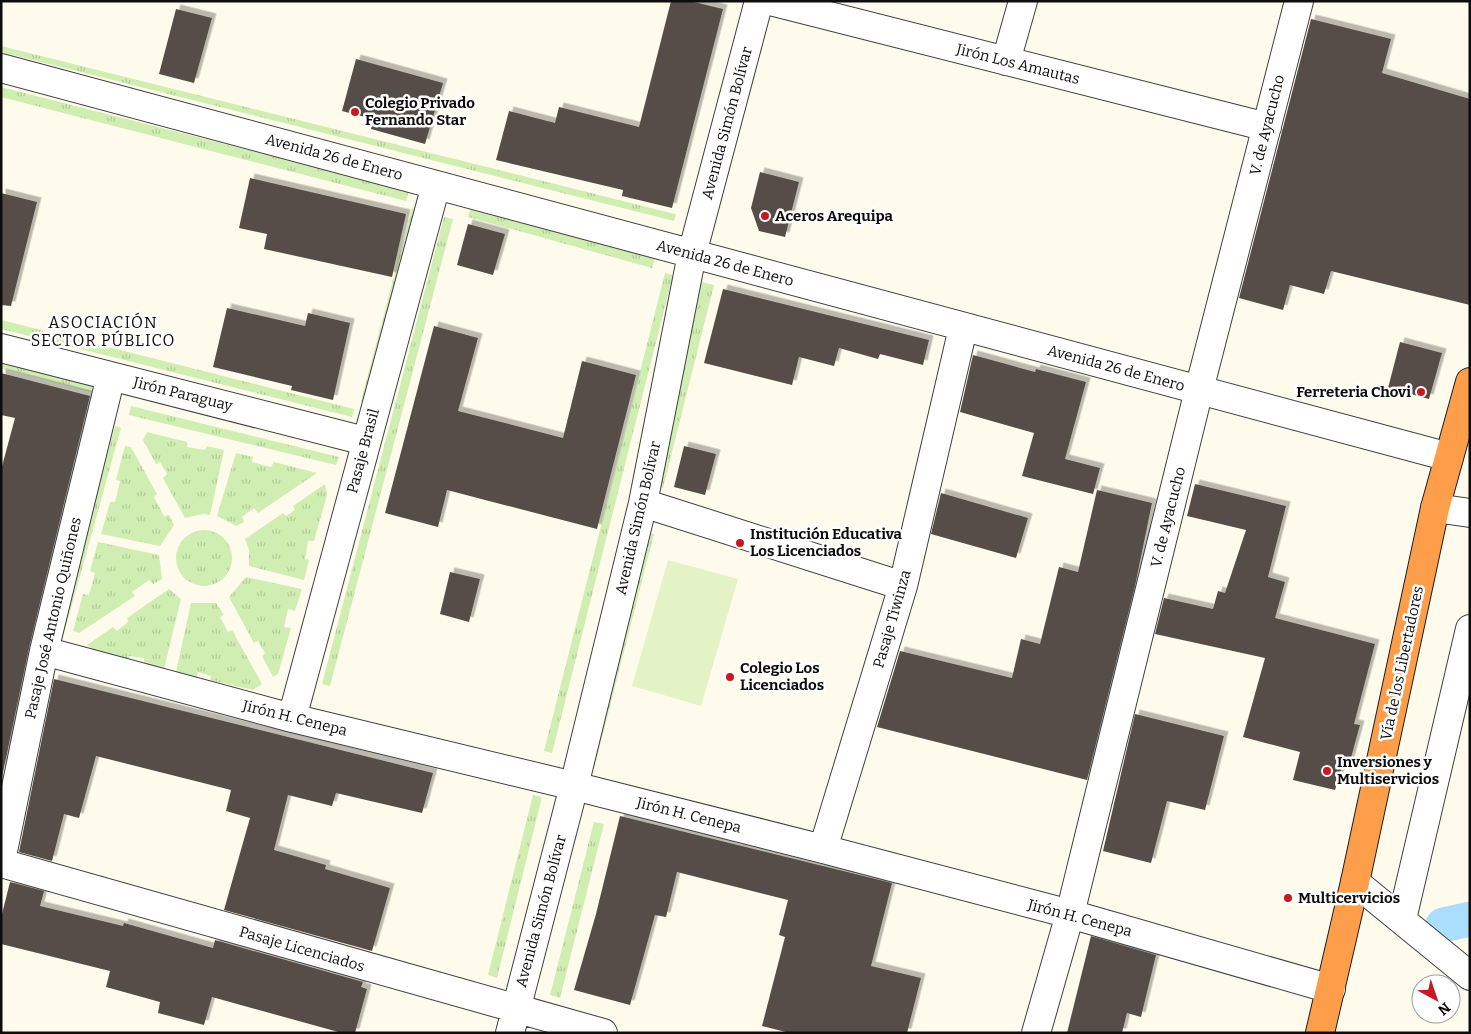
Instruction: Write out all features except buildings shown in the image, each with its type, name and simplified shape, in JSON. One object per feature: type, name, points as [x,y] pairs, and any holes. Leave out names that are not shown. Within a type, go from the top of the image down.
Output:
[{"type":"highway","name":"Vía de los Libertadores","points":[[1320,1033],[1355,882],[1435,508],[1470,382]]},
{"type":"street","name":"Avenida Simón Bolívar","points":[[512,1021],[574,786],[643,503],[692,254],[759,1]]},
{"type":"street","name":"Jirón Los Amautas","points":[[770,1],[1267,127]]},
{"type":"street","points":[[1006,61],[1022,1]]},
{"type":"street","name":"V. de Ayacucho","points":[[1036,1033],[1070,914],[1199,390],[1298,1]]},
{"type":"street","name":"Avenida 26 de Enero","points":[[1,68],[963,328],[1449,457]]},
{"type":"street","name":"Pasaje Brasil","points":[[292,718],[365,441],[436,185]]},
{"type":"street","name":"Pasaje Tiwinza","points":[[823,849],[903,586],[963,328]]},
{"type":"street","name":"Jirón Paraguay","points":[[1,348],[365,441]]},
{"type":"street","name":"Pasaje José Antonio Quiñones","points":[[1,862],[44,651],[111,376]]},
{"type":"street","points":[[643,503],[903,586]]},
{"type":"street","points":[[1435,508],[1470,513]]},
{"type":"street","points":[[1402,919],[1470,629]]},
{"type":"street","name":"Jirón H. Cenepa","points":[[44,651],[292,718],[574,786],[823,849],[1070,914],[1331,989]]},
{"type":"street","name":"Pasaje Licenciados","points":[[1,862],[512,1021],[603,1033]]},
{"type":"street","points":[[1355,882],[1402,919],[1421,938],[1470,976]]},
{"type":"green space","points":[[1,46],[676,214],[674,221],[1,52]]},
{"type":"green space","points":[[1,87],[409,191],[406,201],[1,97]]},
{"type":"green space","points":[[471,207],[655,259],[652,268],[468,217]]},
{"type":"green space","points":[[412,208],[419,210],[368,402],[361,401]]},
{"type":"green space","points":[[444,217],[453,219],[330,686],[322,684]]},
{"type":"green space","points":[[665,273],[673,275],[552,753],[544,751]]},
{"type":"green space","points":[[701,282],[714,285],[663,488],[651,485]]},
{"type":"green space","points":[[1,320],[354,409],[352,417],[1,329]]},
{"type":"green space","points":[[1,361],[93,386],[91,392],[1,368]]},
{"type":"green space","points":[[131,406],[339,457],[336,465],[129,415]]},
{"type":"green space","points":[[115,426],[121,428],[62,641],[55,640]]},
{"type":"green space","points":[[147,432],[187,442],[187,447],[205,450],[207,446],[224,450],[210,515],[203,514],[185,518],[163,478],[167,474],[160,462],[156,464],[143,440]]},
{"type":"green space","points":[[125,446],[131,447],[157,494],[154,497],[164,516],[169,515],[174,525],[160,546],[101,534],[110,502],[115,502],[120,481],[116,480]]},
{"type":"green space","points":[[236,453],[253,457],[252,462],[271,467],[274,462],[317,473],[258,513],[254,508],[242,517],[244,522],[236,526],[217,516]]},
{"type":"green space","points":[[325,484],[327,495],[314,541],[308,541],[305,559],[309,560],[304,580],[249,566],[249,550],[245,539],[283,513],[286,516],[295,510],[293,506]]},
{"type":"green space","points":[[199,530],[209,530],[224,538],[230,547],[232,558],[230,569],[224,578],[209,586],[199,586],[188,581],[181,574],[176,563],[176,553],[181,542],[188,535]]},
{"type":"green space","points":[[642,531],[654,534],[594,769],[581,766]]},
{"type":"green space","points":[[98,542],[159,555],[162,579],[153,584],[149,580],[132,592],[135,596],[79,633],[73,631],[83,594],[89,595],[95,573],[90,571]]},
{"type":"green space","points":[[668,560],[738,579],[701,706],[632,686]]},
{"type":"green space","points":[[246,577],[302,589],[295,611],[288,609],[284,627],[291,628],[278,674],[273,677],[262,656],[265,653],[258,641],[254,643],[229,597]]},
{"type":"green space","points":[[169,589],[181,599],[164,669],[144,664],[144,658],[129,656],[128,660],[97,654],[87,645],[113,627],[117,631],[128,622],[127,618]]},
{"type":"green space","points":[[191,603],[216,603],[224,615],[220,617],[228,632],[232,630],[262,684],[253,690],[210,680],[211,676],[198,672],[197,677],[176,672]]},
{"type":"green space","points":[[533,795],[542,797],[497,978],[488,975]]},
{"type":"green space","points":[[594,822],[604,824],[560,998],[550,995]]},
{"type":"waterway","points":[[1443,925],[1470,919]]},
{"type":"place","name":"Colegio Privado Fernando Star","points":[[355,112]]},
{"type":"place","name":"Aceros Arequipa","points":[[765,216]]},
{"type":"place","name":"Ferreteria Chovi","points":[[1421,392]]},
{"type":"place","name":"Institución Educativa Los Licenciados","points":[[740,543]]},
{"type":"place","name":"Colegio Los Licenciados","points":[[730,677]]},
{"type":"place","name":"Inversiones y Multiservicios","points":[[1327,771]]},
{"type":"place","name":"Multicervicios","points":[[1288,898]]},
{"type":"district","name":"ASOCIACIÓN SECTOR PÚBLICO","points":[[103,331]]}]
